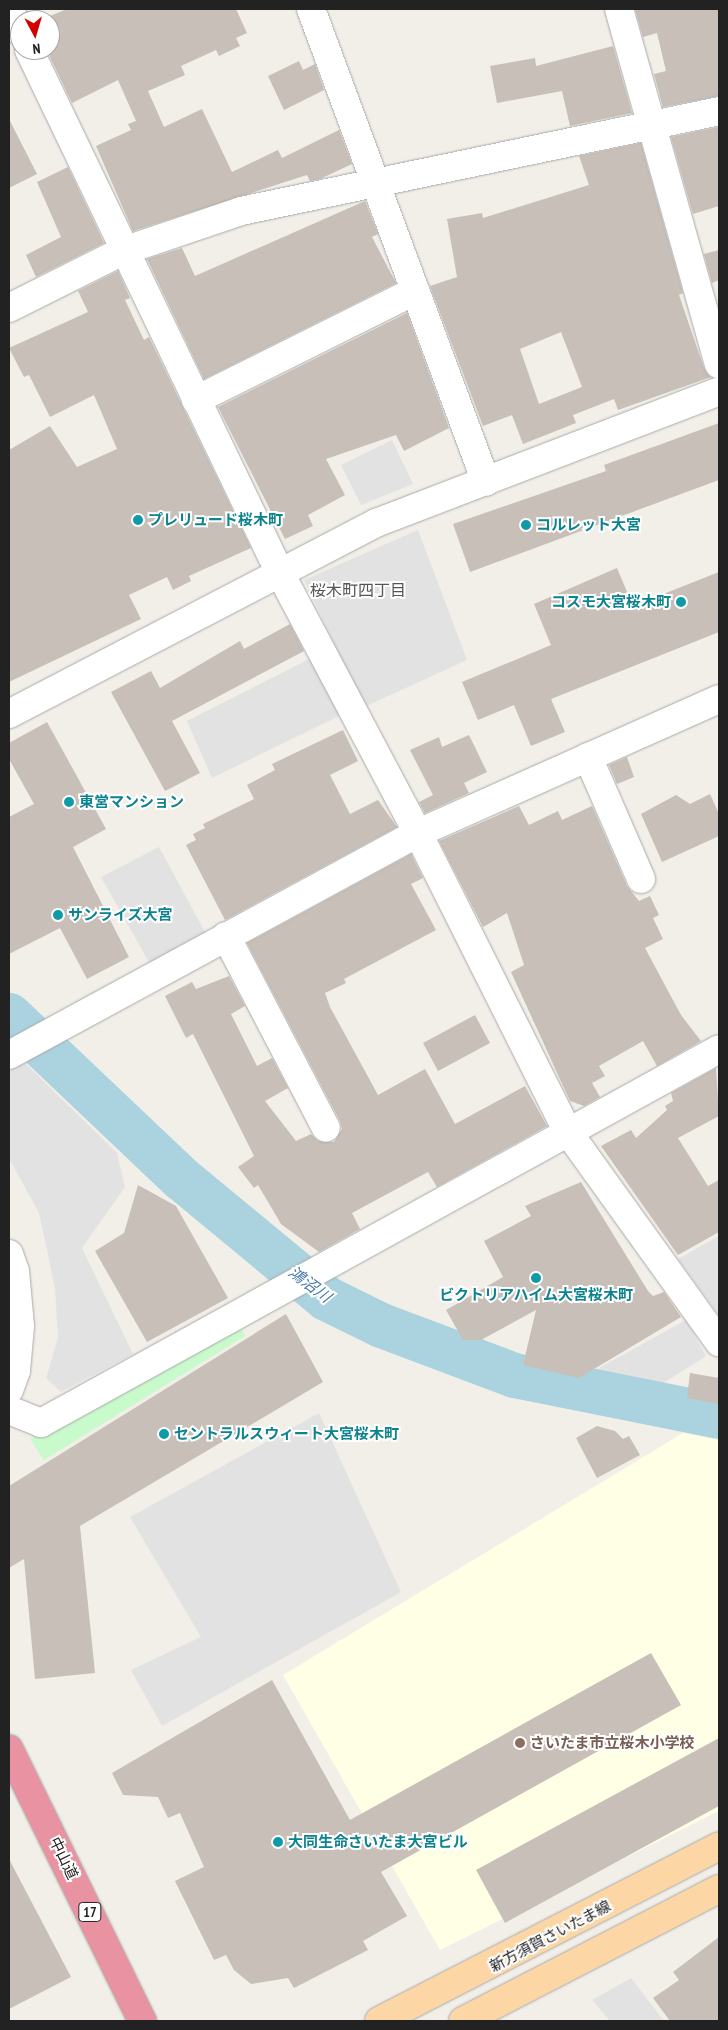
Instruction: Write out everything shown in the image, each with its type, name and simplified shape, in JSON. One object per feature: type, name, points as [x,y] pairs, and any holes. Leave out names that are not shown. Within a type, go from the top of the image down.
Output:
[{"type":"highway","name":"中山道","points":[[9,1749],[142,2021]]},
{"type":"main road","name":"新方須賀さいたま線","points":[[379,2021],[719,1846]]},
{"type":"main road","points":[[463,2021],[719,1889]]},
{"type":"street","points":[[311,9],[486,482]]},
{"type":"street","points":[[619,9],[719,364]]},
{"type":"street","points":[[33,60],[123,251],[279,571],[418,833],[568,1132],[719,1342]]},
{"type":"street","points":[[9,308],[123,251],[241,211],[374,180],[719,111]]},
{"type":"street","points":[[196,400],[415,291]]},
{"type":"street","points":[[9,714],[279,571],[376,523],[719,392]]},
{"type":"street","points":[[15,1052],[52,1030],[418,833],[719,698]]},
{"type":"street","points":[[588,757],[641,879]]},
{"type":"street","points":[[226,936],[326,1128]]},
{"type":"street","points":[[9,1410],[41,1423],[719,1049]]},
{"type":"street","points":[[9,1254],[15,1271],[20,1326],[16,1370],[9,1390]]},
{"type":"shaded area","points":[[392,440],[413,484],[361,505],[341,465]]},
{"type":"shaded area","points":[[418,530],[467,660],[364,707],[304,580]]},
{"type":"shaded area","points":[[313,657],[339,716],[212,778],[187,721]]},
{"type":"shaded area","points":[[159,847],[206,934],[150,964],[101,877]]},
{"type":"shaded area","points":[[21,1059],[117,1153],[125,1187],[82,1248],[133,1354],[61,1392],[46,1378],[58,1338],[55,1288],[39,1213],[9,1158],[9,1067]]},
{"type":"shaded area","points":[[719,1236],[719,1315],[678,1259]]},
{"type":"shaded area","points":[[686,1320],[706,1356],[654,1389],[590,1373]]},
{"type":"shaded area","points":[[319,1413],[401,1592],[162,1726],[131,1670],[201,1637],[130,1517]]},
{"type":"shaded area","name":"さいたま市立桜木小学校","points":[[683,1433],[719,1440],[719,1811],[440,1950],[283,1675]]},
{"type":"shaded area","points":[[631,1978],[664,2021],[610,2021],[592,2000]]},
{"type":"green space","points":[[239,1323],[245,1336],[44,1460],[30,1439]]},
{"type":"building","points":[[67,9],[236,9],[247,33],[236,38],[240,46],[219,56],[216,50],[181,66],[185,75],[148,91],[164,127],[202,109],[232,172],[278,150],[282,158],[339,130],[352,164],[320,179],[310,181],[307,175],[133,231],[96,146],[131,130],[128,124],[136,121],[118,80],[72,103],[51,60],[60,60],[60,12]]},
{"type":"building","points":[[635,9],[719,9],[719,96],[663,107],[654,74],[666,71],[657,33],[643,37]]},
{"type":"building","points":[[613,46],[632,113],[570,126],[562,91],[497,103],[490,66],[535,58],[536,66]]},
{"type":"building","points":[[299,61],[303,70],[315,64],[324,90],[284,110],[268,76]]},
{"type":"building","points":[[9,119],[37,174],[9,188]]},
{"type":"building","points":[[719,127],[719,206],[693,214],[671,137]]},
{"type":"building","points":[[641,143],[683,293],[679,295],[704,368],[711,377],[618,410],[614,399],[573,415],[576,423],[523,444],[512,415],[483,426],[430,286],[457,277],[447,219],[482,213],[483,218],[589,185],[579,156]],"holes":[[[561,332],[582,387],[539,404],[520,349]]]},
{"type":"building","points":[[68,167],[104,243],[36,277],[26,255],[61,237],[37,182]]},
{"type":"building","points":[[365,201],[378,234],[372,237],[396,283],[204,379],[147,259],[182,248],[195,276]]},
{"type":"building","points":[[719,250],[719,280],[712,283],[704,254]]},
{"type":"building","points":[[118,271],[130,298],[125,300],[144,340],[149,337],[251,548],[189,576],[191,581],[173,590],[167,577],[129,595],[141,619],[9,682],[9,450],[50,426],[77,467],[117,449],[94,395],[50,417],[29,375],[24,377],[9,348],[88,312],[78,291]]},
{"type":"building","points":[[407,313],[449,428],[404,451],[396,435],[326,459],[345,495],[308,515],[313,526],[285,539],[218,407]]},
{"type":"building","points":[[719,423],[719,480],[470,572],[453,524],[606,471],[604,465]]},
{"type":"building","points":[[617,568],[633,606],[719,572],[719,632],[551,699],[565,732],[531,746],[514,705],[478,720],[462,682],[551,645],[534,604]]},
{"type":"building","points":[[290,624],[304,651],[172,721],[200,773],[165,791],[111,692],[151,671],[160,688],[240,641],[244,649]]},
{"type":"building","points":[[47,722],[106,829],[73,847],[129,957],[87,979],[60,928],[9,954],[9,817],[34,804],[9,759],[9,743]]},
{"type":"building","points":[[343,730],[358,761],[330,775],[350,814],[378,800],[397,827],[225,920],[186,845],[196,840],[193,834],[205,828],[203,824],[254,799],[247,785],[275,770],[272,764]]},
{"type":"building","points":[[469,735],[487,772],[464,783],[469,793],[425,813],[419,802],[433,795],[410,750],[439,737],[442,747]]},
{"type":"building","points":[[627,757],[634,777],[617,784],[609,765]]},
{"type":"building","points":[[710,794],[719,814],[719,836],[662,862],[641,814],[676,795],[690,804]]},
{"type":"building","points":[[519,806],[529,825],[558,811],[562,820],[592,806],[627,886],[639,901],[650,896],[659,915],[653,918],[663,939],[645,948],[681,1015],[701,1041],[657,1066],[643,1041],[599,1066],[605,1076],[592,1083],[600,1097],[584,1106],[570,1101],[511,972],[524,965],[507,913],[483,927],[439,841]]},
{"type":"building","points":[[411,854],[423,878],[411,884],[436,930],[344,979],[346,983],[325,993],[330,1007],[378,1095],[425,1069],[455,1124],[525,1086],[547,1126],[437,1187],[428,1172],[352,1213],[360,1229],[319,1252],[281,1224],[258,1185],[254,1188],[238,1167],[254,1156],[193,1034],[186,1038],[165,996],[192,982],[196,989],[229,976],[245,1006],[231,1014],[257,1066],[272,1058],[288,1088],[265,1101],[296,1141],[311,1134],[318,1141],[334,1142],[342,1129],[340,1121],[247,943]]},
{"type":"building","points":[[475,1015],[490,1043],[438,1071],[423,1043]]},
{"type":"building","points":[[716,1068],[719,1116],[678,1138],[708,1186],[719,1180],[719,1232],[678,1255],[601,1146],[631,1130],[636,1138],[667,1110],[665,1106],[673,1101],[671,1093]]},
{"type":"building","points":[[581,1182],[648,1291],[653,1296],[664,1292],[681,1317],[579,1378],[523,1365],[536,1310],[481,1340],[463,1340],[446,1310],[503,1277],[484,1241],[531,1216],[525,1206]]},
{"type":"building","points":[[138,1185],[176,1206],[228,1298],[147,1342],[95,1251],[124,1233]]},
{"type":"building","name":"セントラルスウィート大宮桜木町","points":[[286,1314],[323,1382],[80,1526],[95,1673],[35,1679],[24,1559],[9,1568],[9,1486]]},
{"type":"building","points":[[690,1373],[719,1378],[719,1404],[687,1398]]},
{"type":"building","points":[[597,1426],[615,1431],[623,1439],[629,1436],[640,1455],[597,1478],[576,1438]]},
{"type":"building","name":"大同生命さいたま大宮ビル","points":[[651,1653],[681,1705],[381,1872],[407,1916],[363,1941],[368,1950],[294,1988],[288,1978],[251,1984],[234,1970],[226,1955],[214,1960],[175,1881],[204,1867],[180,1813],[168,1818],[158,1797],[123,1795],[112,1773],[272,1680],[350,1820]]},
{"type":"building","points":[[719,1738],[719,1806],[505,1923],[476,1870]]},
{"type":"building","points":[[9,1859],[71,1977],[9,2009]]},
{"type":"building","points":[[719,1937],[719,2021],[670,2021],[653,1998],[679,1980],[673,1972]]},
{"type":"waterway","name":"鴻沼川","points":[[9,1015],[181,1178],[326,1298],[381,1325],[514,1375],[719,1416]]},
{"type":"place","name":"プレリュード桜木町","points":[[138,520]]},
{"type":"place","name":"コルレット大宮","points":[[526,525]]},
{"type":"place","name":"コスモ大宮桜木町","points":[[681,602]]},
{"type":"place","name":"東営マンション","points":[[69,802]]},
{"type":"place","name":"サンライズ大宮","points":[[58,915]]},
{"type":"place","name":"ビクトリアハイム大宮桜木町","points":[[536,1278]]},
{"type":"place","name":"セントラルスウィート大宮桜木町","points":[[164,1434]]},
{"type":"place","name":"さいたま市立桜木小学校","points":[[520,1743]]},
{"type":"place","name":"大同生命さいたま大宮ビル","points":[[278,1842]]},
{"type":"district","name":"桜木町四丁目","points":[[358,590]]}]
